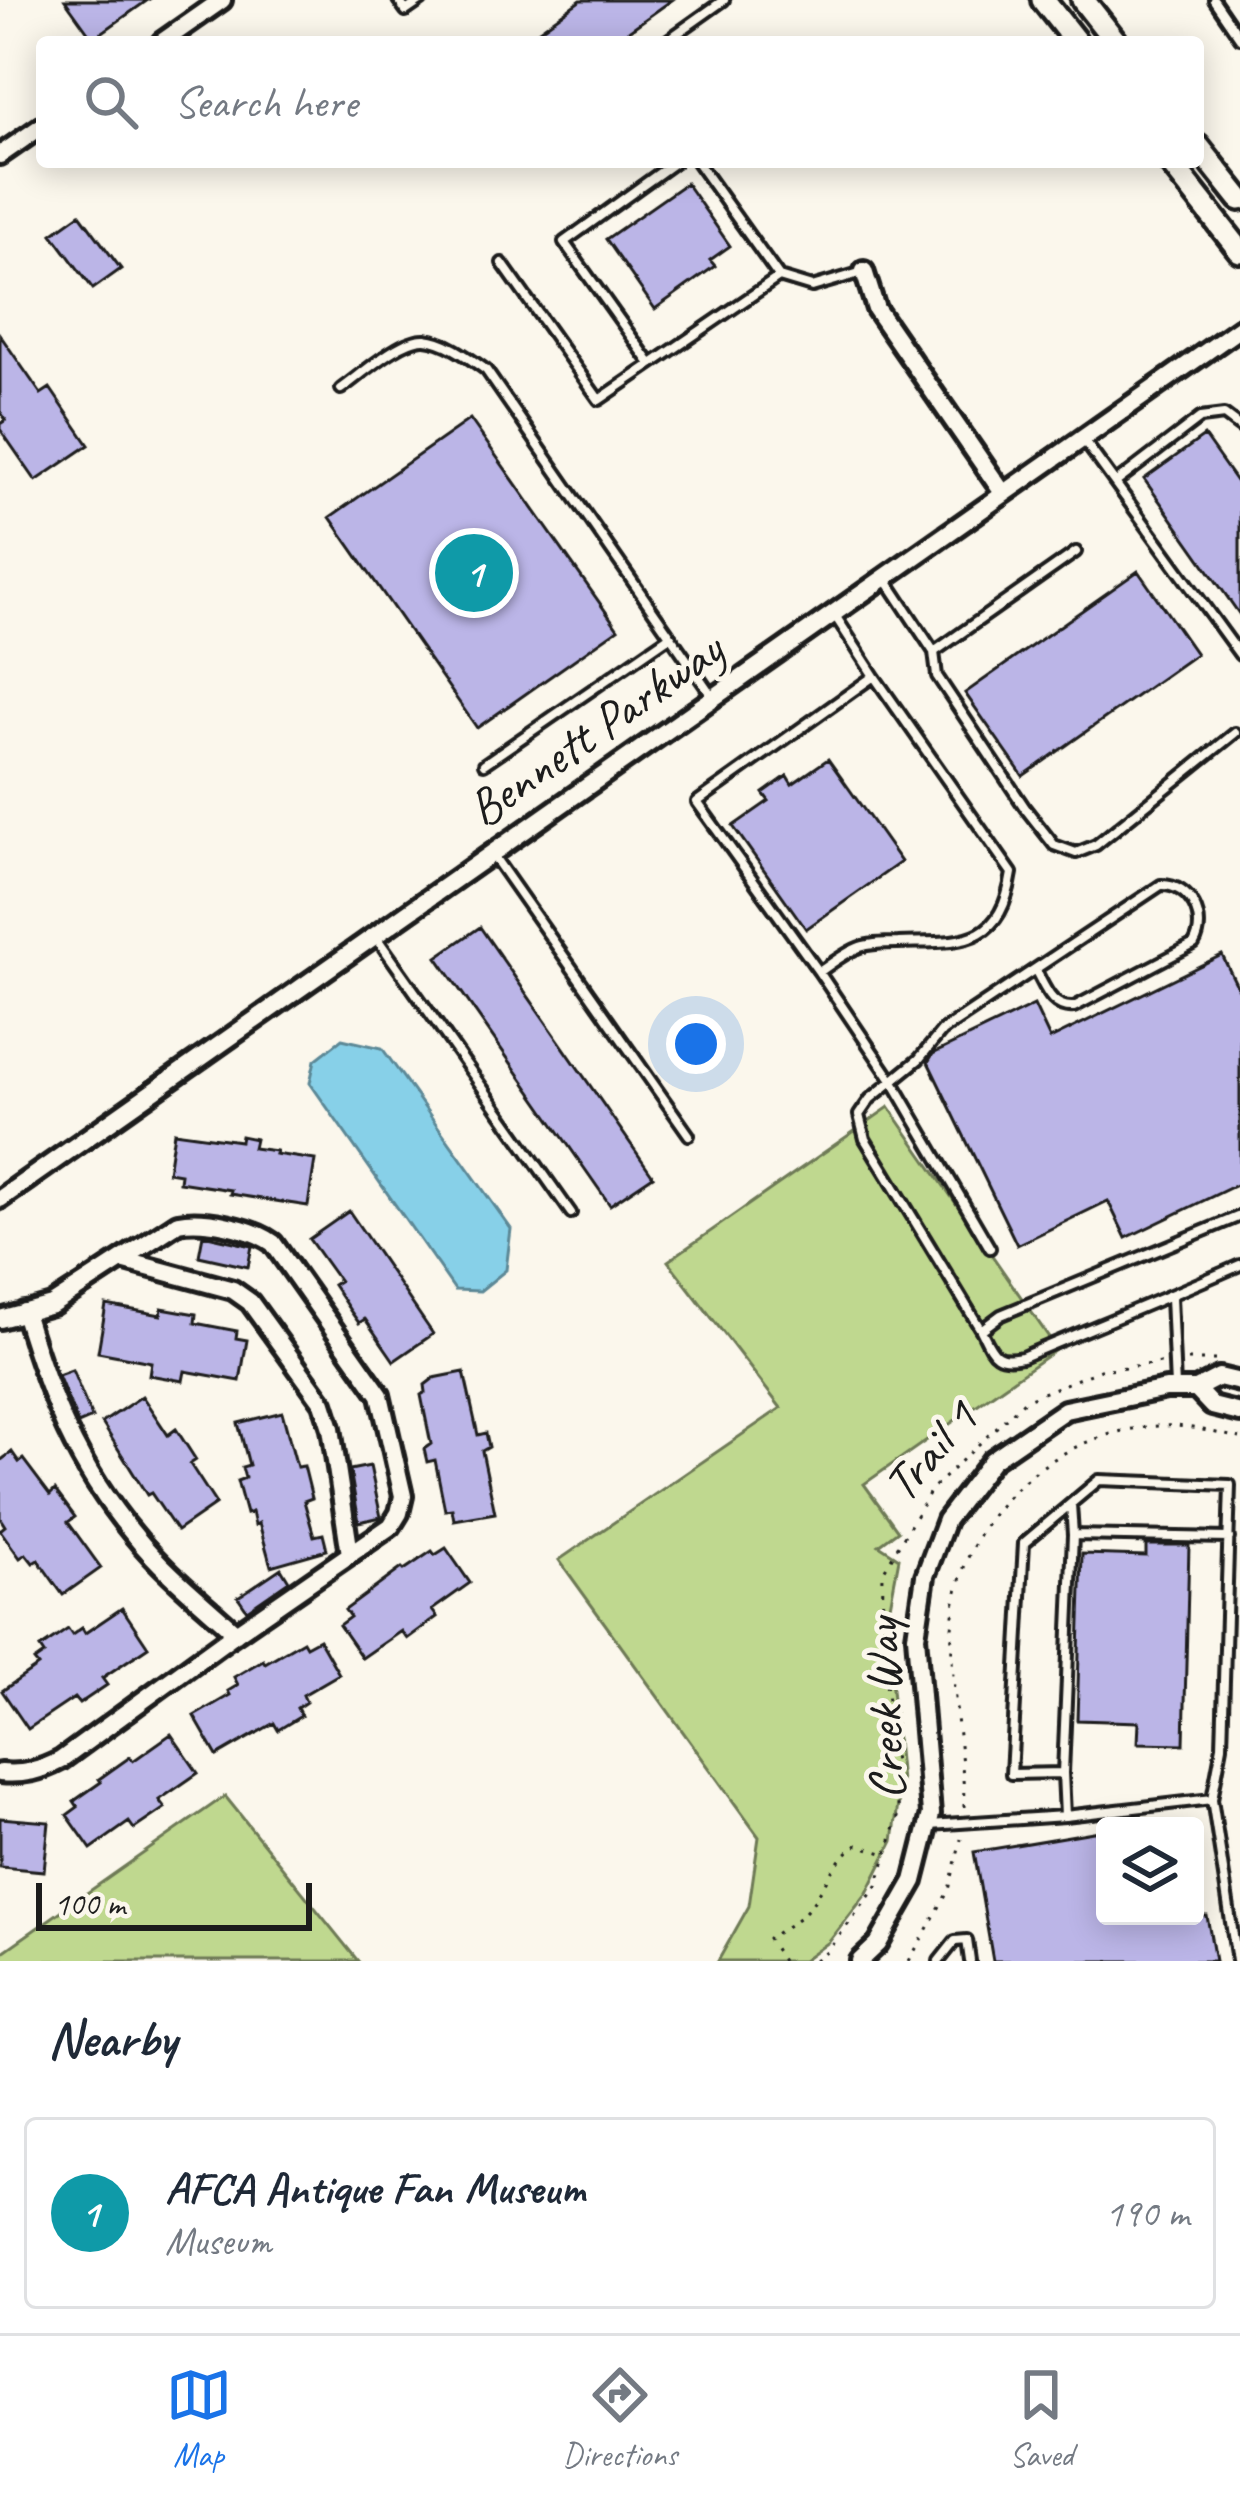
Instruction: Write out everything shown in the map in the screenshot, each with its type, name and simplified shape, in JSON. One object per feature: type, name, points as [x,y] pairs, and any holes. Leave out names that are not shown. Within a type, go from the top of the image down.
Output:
[{"type":"street","points":[[171,36],[222,0]]},
{"type":"street","points":[[1043,0],[1071,36]]},
{"type":"street","points":[[1083,0],[1111,36]]},
{"type":"street","points":[[0,155],[36,130]]},
{"type":"street","points":[[1204,154],[1240,199]]},
{"type":"street","points":[[1175,168],[1240,251]]},
{"type":"street","points":[[864,272],[876,309],[1003,493]]},
{"type":"street","name":"Bennett Parkway","points":[[0,1199],[1240,328]]},
{"type":"street","points":[[0,1319],[52,1306],[178,1223],[196,1220],[263,1236],[273,1243],[380,1395],[403,1496],[391,1526],[61,1760],[42,1770],[0,1773]]},
{"type":"street","points":[[122,1260],[233,1290],[250,1302],[323,1403],[332,1428],[350,1554]]},
{"type":"street","points":[[24,1312],[46,1387],[78,1455],[134,1536],[236,1633]]},
{"type":"street","name":"Creek Way","points":[[860,1961],[878,1944],[914,1881],[932,1814],[916,1636],[925,1576],[946,1520],[992,1460],[1065,1410],[1196,1389],[1219,1377],[1240,1382]]},
{"type":"street","name":"Creek Way","points":[[1196,1389],[1212,1406],[1240,1414]]},
{"type":"lane","points":[[398,0],[406,11],[422,0]]},
{"type":"lane","points":[[673,36],[724,0]]},
{"type":"lane","points":[[1214,0],[1240,38]]},
{"type":"lane","points":[[651,364],[564,242],[667,168]]},
{"type":"lane","points":[[701,168],[779,277],[812,286],[864,272]]},
{"type":"lane","points":[[502,263],[599,400],[779,277]]},
{"type":"lane","points":[[341,388],[406,343],[426,339],[457,350],[486,370],[712,698]]},
{"type":"lane","points":[[1115,484],[1200,418],[1224,415],[1240,427]]},
{"type":"lane","points":[[1082,438],[1240,655]]},
{"type":"lane","points":[[934,652],[1076,552]]},
{"type":"lane","points":[[884,577],[934,652],[937,676],[1024,808],[1054,845],[1076,853],[1096,845],[1235,733]]},
{"type":"lane","points":[[819,972],[860,946],[964,941],[984,931],[1000,913],[1012,873],[833,613]]},
{"type":"lane","points":[[484,764],[670,636]]},
{"type":"lane","points":[[874,676],[698,802],[893,1082],[990,1249]]},
{"type":"lane","points":[[492,853],[689,1135]]},
{"type":"lane","points":[[1035,969],[1056,1004],[1074,1007],[1194,944],[1202,932],[1200,919],[1184,890],[1161,885],[1035,969],[942,1031],[859,1115],[865,1139],[994,1355],[1022,1358],[1240,1265]]},
{"type":"lane","points":[[375,935],[572,1213]]},
{"type":"lane","points":[[981,1330],[1000,1315],[1240,1216]]},
{"type":"lane","points":[[1171,1297],[1175,1389]]},
{"type":"lane","points":[[1063,1773],[1011,1774],[1024,1543],[1099,1480],[1230,1485],[1222,1746],[1212,1799],[1237,1961]]},
{"type":"lane","points":[[1065,1816],[1071,1504]]},
{"type":"lane","points":[[1073,1535],[1229,1538]]},
{"type":"lane","points":[[928,1826],[1212,1799]]},
{"type":"lane","points":[[939,1961],[955,1941],[967,1940],[970,1961]]},
{"type":"path","name":"Trail 1","points":[[814,1961],[828,1951],[877,1886],[888,1855],[898,1814],[882,1641],[884,1572],[931,1490],[1025,1400],[1100,1370],[1202,1358],[1221,1361]]},
{"type":"path","points":[[909,1961],[949,1890],[961,1838]]},
{"type":"path","points":[[782,1961],[768,1939],[803,1915],[829,1881],[843,1852],[858,1845],[888,1855]]},
{"type":"green space","points":[[889,1107],[1057,1349],[864,1484],[898,1531],[879,1545],[899,1558],[886,1627],[901,1782],[893,1841],[867,1893],[829,1942],[803,1961],[718,1961],[749,1906],[759,1837],[559,1560],[781,1408],[668,1261]]},
{"type":"green space","points":[[225,1796],[358,1961],[0,1961],[0,1954]]},
{"type":"water","points":[[342,1039],[382,1048],[511,1229],[506,1270],[480,1291],[455,1290],[310,1083],[315,1060]]},
{"type":"building","points":[[65,0],[148,0],[97,36],[91,36]]},
{"type":"building","points":[[581,0],[672,0],[621,36],[544,36],[539,30]]},
{"type":"building","points":[[686,183],[730,246],[710,260],[715,266],[655,309],[606,239]]},
{"type":"building","points":[[80,214],[121,269],[93,289],[52,234]]},
{"type":"building","points":[[0,335],[41,394],[50,388],[89,445],[36,481],[0,429],[6,420],[0,411]]},
{"type":"building","points":[[470,419],[618,629],[477,728],[330,517]]},
{"type":"building","points":[[1204,436],[1240,487],[1240,615],[1144,479]]},
{"type":"building","points":[[1138,571],[1196,654],[1023,776],[965,693]]},
{"type":"building","points":[[828,759],[901,862],[806,929],[733,826],[769,801],[763,793],[787,776],[792,784]]},
{"type":"building","points":[[480,927],[653,1176],[610,1205],[437,957]]},
{"type":"building","points":[[1222,955],[1240,992],[1240,1183],[1126,1238],[1108,1201],[1017,1245],[928,1062],[933,1054],[1034,1005],[1050,1039]]},
{"type":"building","points":[[174,1132],[240,1141],[241,1136],[255,1139],[253,1148],[315,1160],[308,1206],[179,1182],[180,1174],[168,1172]]},
{"type":"building","points":[[349,1211],[433,1334],[394,1361],[365,1319],[359,1323],[351,1312],[333,1285],[339,1281],[309,1239]]},
{"type":"building","points":[[203,1235],[252,1246],[248,1267],[199,1256]]},
{"type":"building","points":[[106,1305],[161,1315],[162,1308],[196,1314],[195,1323],[237,1331],[236,1338],[247,1340],[240,1381],[185,1371],[183,1381],[149,1375],[151,1362],[98,1352]]},
{"type":"building","points":[[72,1370],[92,1418],[78,1424],[58,1375]]},
{"type":"building","points":[[464,1372],[478,1435],[486,1433],[489,1447],[482,1451],[495,1513],[454,1520],[452,1509],[445,1510],[435,1460],[427,1462],[424,1449],[431,1444],[421,1395],[434,1378]]},
{"type":"building","points":[[142,1396],[168,1435],[176,1429],[196,1460],[190,1464],[216,1504],[177,1531],[151,1493],[147,1495],[102,1423]]},
{"type":"building","points":[[282,1412],[297,1467],[304,1466],[312,1498],[304,1501],[314,1536],[323,1534],[327,1550],[271,1566],[259,1523],[255,1525],[252,1512],[246,1514],[237,1481],[245,1478],[242,1467],[249,1465],[238,1423]]},
{"type":"building","points":[[12,1452],[19,1462],[23,1459],[50,1495],[55,1490],[75,1517],[68,1522],[101,1568],[63,1595],[38,1560],[33,1563],[26,1554],[20,1558],[0,1530],[5,1526],[0,1518],[0,1461]]},
{"type":"building","points":[[370,1466],[381,1517],[359,1522],[350,1470]]},
{"type":"building","points":[[1146,1545],[1189,1545],[1184,1744],[1138,1743],[1139,1722],[1077,1720],[1082,1554],[1146,1556]]},
{"type":"building","points":[[446,1548],[470,1583],[432,1610],[437,1617],[407,1639],[401,1631],[362,1658],[339,1625],[350,1617],[345,1610],[402,1568]]},
{"type":"building","points":[[281,1568],[289,1581],[247,1610],[238,1597]]},
{"type":"building","points":[[122,1608],[148,1647],[102,1678],[107,1685],[79,1704],[74,1698],[28,1729],[2,1691],[38,1666],[34,1661],[44,1654],[40,1648],[68,1629],[72,1635],[82,1628],[85,1633]]},
{"type":"building","points":[[319,1639],[339,1674],[303,1695],[306,1702],[297,1708],[301,1716],[278,1730],[274,1723],[217,1756],[194,1716],[230,1695],[228,1691],[238,1685],[234,1677],[303,1641],[306,1646]]},
{"type":"building","points":[[171,1734],[198,1773],[159,1800],[165,1808],[134,1829],[129,1822],[91,1849],[67,1815],[78,1807],[74,1801],[130,1757],[133,1761]]},
{"type":"building","points":[[0,1818],[49,1822],[44,1871],[0,1867]]},
{"type":"building","points":[[1096,1832],[1096,1925],[1204,1925],[1207,1916],[1215,1961],[993,1961],[974,1852]]},
{"type":"place","name":"AFCA Antique Fan Museum","points":[[474,573]]}]
